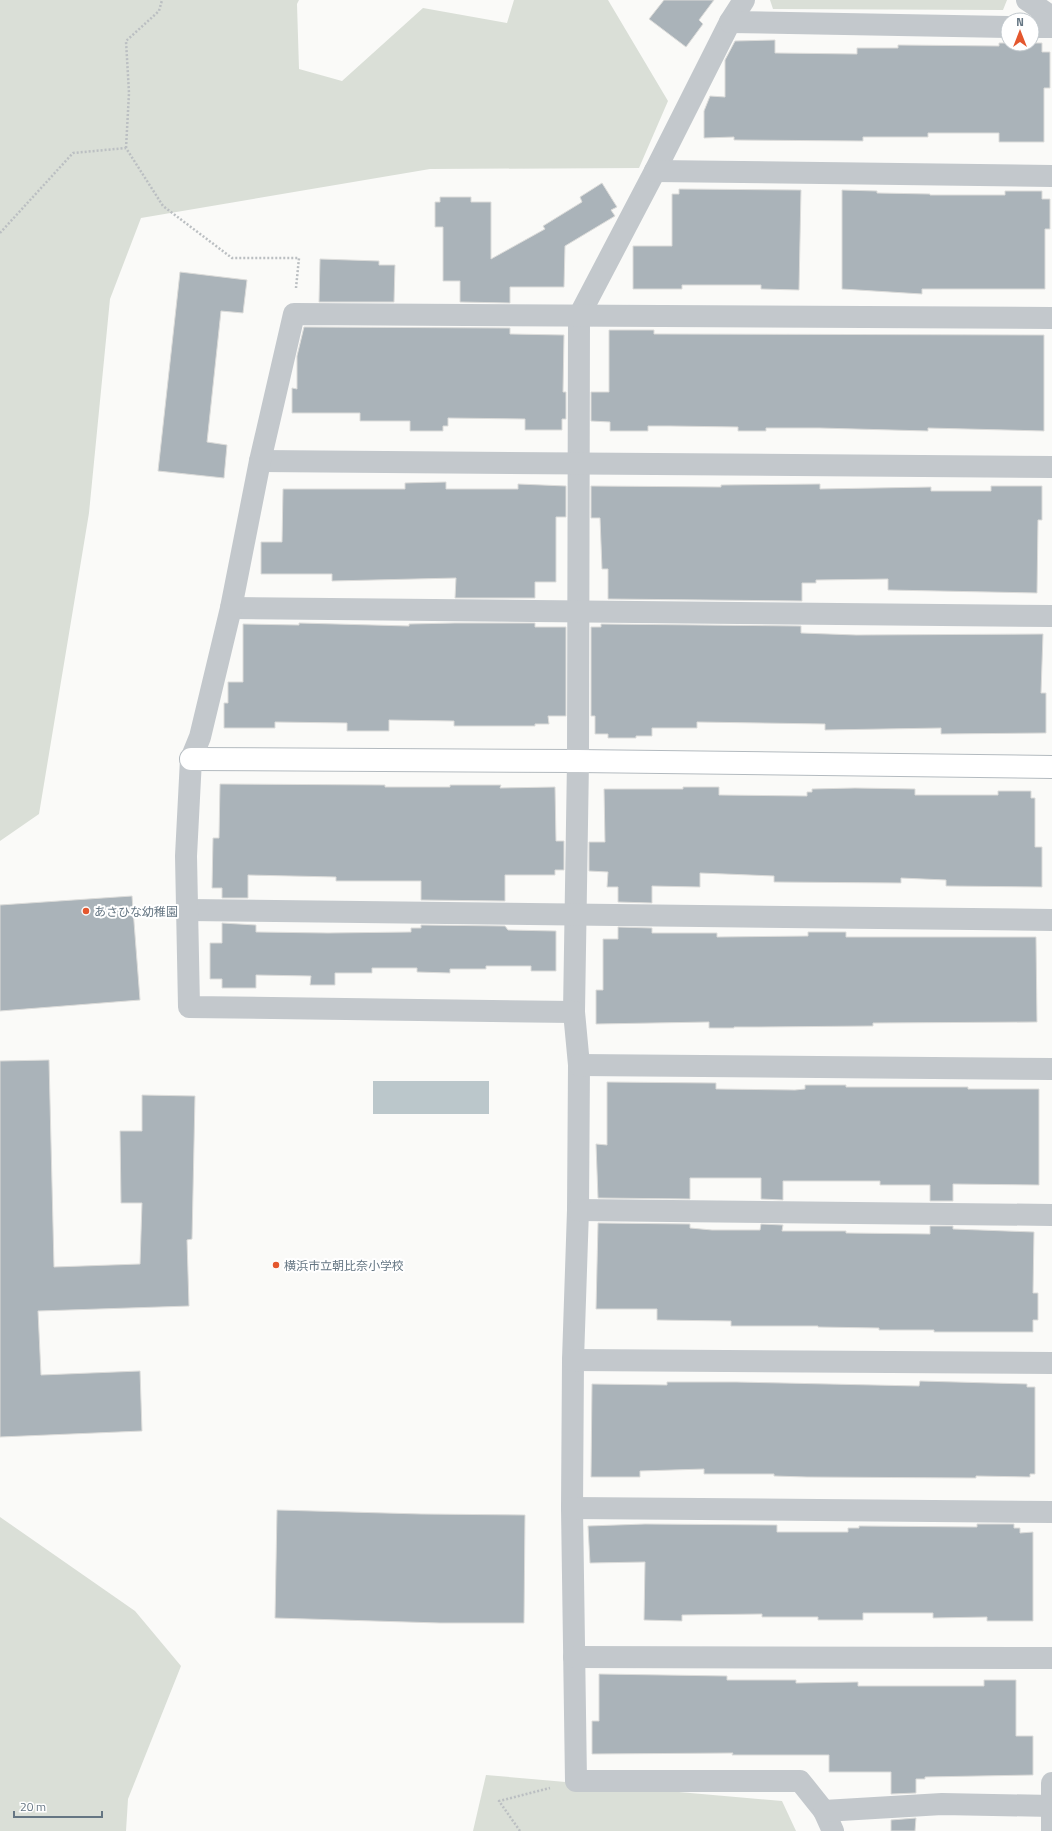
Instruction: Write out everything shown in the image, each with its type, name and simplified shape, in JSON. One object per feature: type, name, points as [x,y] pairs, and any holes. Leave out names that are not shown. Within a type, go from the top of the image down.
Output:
[{"type":"street","points":[[744,0],[730,22],[655,171],[579,316],[580,464],[578,761],[574,1012],[579,1065],[578,1210],[573,1360],[572,1508],[576,1781],[800,1781],[824,1811],[834,1831]]},
{"type":"street","points":[[1027,0],[1052,17]]},
{"type":"street","points":[[730,22],[1000,27]]},
{"type":"street","points":[[1040,27],[1052,27]]},
{"type":"street","points":[[655,171],[1052,176]]},
{"type":"street","points":[[574,1012],[189,1007],[186,856],[191,759],[200,737],[231,608],[260,461],[294,314],[1052,318]]},
{"type":"street","points":[[260,461],[1052,467]]},
{"type":"street","points":[[231,608],[1052,616]]},
{"type":"street","points":[[191,759],[578,761],[1052,767]]},
{"type":"street","points":[[187,910],[1052,920]]},
{"type":"street","points":[[579,1065],[1052,1070]]},
{"type":"street","points":[[578,1210],[1052,1215]]},
{"type":"street","points":[[573,1360],[1052,1363]]},
{"type":"street","points":[[572,1508],[1052,1512]]},
{"type":"street","points":[[574,1657],[1052,1658]]},
{"type":"street","points":[[1052,1783],[1052,1831]]},
{"type":"street","points":[[824,1811],[942,1804],[1052,1806]]},
{"type":"path","points":[[162,0],[159,11],[126,41],[129,93],[126,148],[163,206],[232,258],[299,258],[294,314]]},
{"type":"path","points":[[0,233],[73,153],[126,148]]},
{"type":"path","points":[[520,1831],[498,1801],[576,1781]]},
{"type":"shaded area","points":[[0,0],[299,0],[297,4],[299,69],[342,81],[423,8],[507,23],[514,0],[608,0],[668,101],[639,168],[430,169],[141,218],[110,299],[89,513],[39,814],[0,841]]},
{"type":"shaded area","points":[[770,0],[1007,0],[1003,10],[773,9]]},
{"type":"shaded area","points":[[373,1081],[489,1081],[489,1114],[373,1114]]},
{"type":"shaded area","points":[[0,1517],[135,1611],[181,1666],[128,1799],[126,1831],[0,1831]]},
{"type":"shaded area","points":[[486,1775],[782,1801],[796,1831],[473,1831]]},
{"type":"building","points":[[664,0],[714,0],[699,20],[703,24],[686,47],[649,19]]},
{"type":"building","points":[[775,40],[775,53],[857,54],[857,48],[898,48],[898,45],[999,46],[999,43],[1000,52],[1040,52],[1040,43],[1042,43],[1042,52],[1050,52],[1050,88],[1044,88],[1044,142],[999,142],[999,133],[928,133],[928,137],[863,137],[863,141],[734,140],[734,137],[704,138],[704,111],[710,96],[725,97],[725,60],[735,41]]},
{"type":"building","points":[[602,183],[617,207],[611,210],[615,216],[565,246],[564,287],[510,287],[510,303],[460,302],[460,281],[443,281],[443,227],[435,227],[435,202],[440,202],[440,197],[471,197],[471,202],[491,202],[491,259],[545,229],[543,226],[582,202],[580,197]]},
{"type":"building","points":[[679,189],[801,190],[799,290],[761,289],[761,285],[682,285],[682,289],[633,289],[633,246],[672,246],[672,194],[679,194]]},
{"type":"building","points":[[842,190],[930,195],[1005,195],[1005,191],[1042,191],[1042,199],[1050,199],[1050,229],[1045,229],[1045,289],[922,289],[922,294],[842,289]]},
{"type":"building","points":[[320,259],[379,261],[379,265],[395,265],[394,302],[319,302]]},
{"type":"building","points":[[180,272],[247,280],[243,313],[221,311],[207,442],[227,445],[224,478],[158,471]]},
{"type":"building","points":[[304,327],[510,328],[510,334],[564,335],[563,392],[566,392],[566,419],[562,419],[562,430],[525,430],[525,419],[448,418],[448,426],[443,426],[443,431],[410,431],[410,421],[360,421],[360,413],[292,413],[292,388],[297,389],[297,356]]},
{"type":"building","points":[[609,330],[654,330],[654,334],[1044,335],[1044,431],[928,428],[928,431],[766,428],[766,431],[738,431],[738,427],[648,426],[648,431],[610,431],[610,422],[591,421],[591,392],[609,392]]},
{"type":"building","points":[[446,482],[446,489],[518,489],[518,484],[566,486],[566,517],[556,517],[556,582],[535,582],[535,598],[455,598],[456,578],[332,581],[332,574],[261,574],[261,542],[282,542],[283,489],[405,489],[405,483]]},
{"type":"building","points":[[820,484],[820,489],[931,487],[931,491],[991,491],[991,486],[1042,486],[1042,520],[1038,520],[1037,593],[888,590],[888,579],[816,580],[816,583],[802,583],[802,601],[608,599],[608,569],[602,569],[600,518],[591,518],[591,486],[721,487],[721,485]]},
{"type":"building","points":[[299,623],[409,626],[409,624],[535,623],[535,627],[566,627],[566,716],[548,716],[549,724],[535,724],[535,726],[454,726],[454,721],[389,720],[389,731],[347,731],[347,723],[275,722],[275,728],[224,728],[224,703],[228,703],[228,682],[243,682],[243,624],[299,625]]},
{"type":"building","points":[[601,624],[801,626],[801,633],[856,635],[1043,634],[1041,693],[1046,693],[1046,733],[941,734],[941,728],[825,730],[825,724],[697,722],[697,728],[652,728],[652,736],[636,736],[636,738],[608,738],[608,734],[595,734],[595,716],[591,716],[591,627],[601,627]]},
{"type":"building","points":[[220,784],[385,785],[385,787],[501,785],[500,788],[555,787],[556,841],[564,841],[564,870],[555,870],[555,875],[505,875],[505,901],[421,900],[421,881],[336,881],[336,877],[248,875],[248,898],[222,898],[222,888],[212,888],[213,838],[219,838]]},
{"type":"building","points":[[683,787],[719,787],[719,795],[807,796],[807,792],[812,792],[812,789],[855,788],[915,789],[915,795],[998,795],[998,791],[1031,791],[1031,798],[1035,798],[1035,847],[1042,847],[1042,887],[946,886],[946,880],[901,878],[901,883],[774,882],[774,876],[700,873],[700,887],[652,886],[652,903],[618,902],[618,887],[607,887],[608,872],[589,871],[589,842],[605,842],[604,789],[683,789]]},
{"type":"building","points":[[132,896],[140,1000],[0,1011],[0,905]]},
{"type":"building","points":[[222,923],[256,925],[256,932],[411,932],[411,928],[421,928],[421,925],[505,926],[508,930],[556,931],[556,971],[531,971],[531,966],[486,966],[486,969],[450,969],[450,973],[417,972],[417,968],[372,968],[372,973],[335,973],[335,985],[310,985],[311,976],[256,975],[256,988],[222,988],[222,979],[210,979],[210,943],[222,943]]},
{"type":"building","points":[[618,927],[652,928],[652,933],[717,933],[717,937],[808,936],[808,932],[846,932],[846,937],[1036,937],[1037,1022],[873,1023],[873,1026],[734,1028],[709,1028],[709,1022],[596,1024],[596,990],[603,990],[603,939],[618,939]]},
{"type":"building","points":[[49,1060],[54,1267],[140,1264],[142,1203],[121,1203],[120,1131],[142,1131],[142,1095],[195,1096],[192,1239],[187,1240],[189,1306],[38,1311],[41,1375],[140,1371],[142,1431],[0,1437],[0,1061]]},
{"type":"building","points":[[607,1082],[716,1083],[716,1089],[795,1090],[805,1089],[805,1085],[846,1085],[846,1087],[968,1087],[968,1089],[1039,1089],[1039,1185],[953,1184],[953,1201],[930,1201],[930,1185],[880,1185],[880,1181],[783,1181],[783,1200],[761,1199],[761,1178],[690,1178],[690,1199],[598,1198],[596,1144],[607,1145]]},
{"type":"building","points":[[598,1223],[690,1224],[690,1228],[712,1230],[760,1230],[761,1224],[783,1225],[782,1231],[846,1231],[846,1233],[930,1234],[930,1226],[953,1226],[953,1229],[1034,1232],[1033,1293],[1038,1293],[1038,1320],[1033,1320],[1033,1332],[934,1332],[934,1330],[879,1330],[879,1328],[818,1326],[731,1326],[731,1321],[657,1320],[657,1309],[596,1309]]},
{"type":"building","points":[[920,1381],[1027,1384],[1027,1387],[1035,1387],[1035,1474],[1030,1474],[1030,1477],[976,1476],[976,1478],[807,1477],[774,1476],[774,1474],[704,1474],[704,1469],[640,1471],[640,1477],[591,1477],[592,1384],[667,1385],[667,1382],[736,1382],[919,1386]]},
{"type":"building","points":[[277,1510],[525,1515],[524,1623],[440,1623],[275,1618]]},
{"type":"building","points":[[645,1524],[777,1525],[777,1532],[848,1532],[848,1528],[859,1528],[859,1526],[977,1527],[977,1524],[1014,1524],[1014,1528],[1020,1528],[1020,1533],[1033,1532],[1033,1621],[987,1621],[987,1617],[933,1618],[933,1613],[863,1613],[863,1620],[818,1620],[818,1617],[762,1617],[762,1614],[682,1615],[682,1621],[644,1620],[645,1562],[590,1563],[588,1526]]},
{"type":"building","points":[[599,1674],[727,1676],[727,1680],[796,1680],[796,1683],[858,1682],[858,1686],[984,1686],[984,1680],[1016,1680],[1016,1736],[1033,1736],[1033,1775],[925,1777],[925,1779],[916,1779],[916,1793],[891,1794],[891,1772],[829,1772],[829,1755],[732,1755],[733,1753],[592,1754],[592,1721],[599,1721]]},
{"type":"building","points":[[916,1818],[915,1831],[891,1831],[891,1820]]},
{"type":"place","name":"あさひな幼稚園","points":[[86,911]]},
{"type":"place","name":"横浜市立朝比奈小学校","points":[[276,1265]]}]
